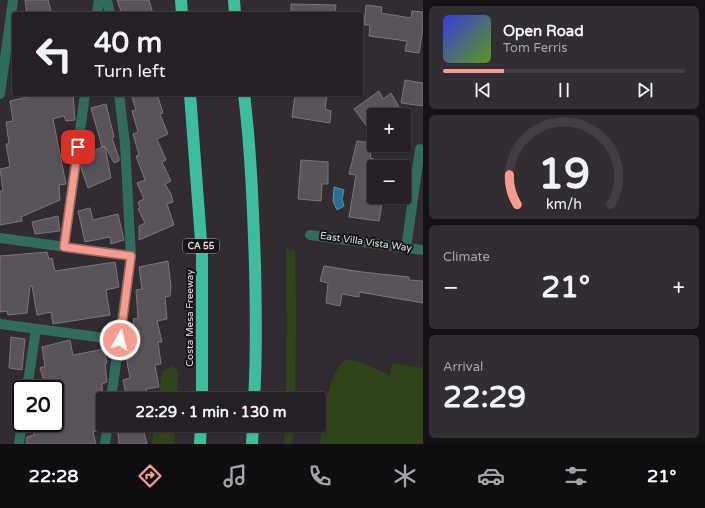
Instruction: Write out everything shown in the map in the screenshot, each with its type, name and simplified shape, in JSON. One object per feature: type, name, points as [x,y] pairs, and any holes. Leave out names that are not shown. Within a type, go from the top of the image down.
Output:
[{"type":"highway","points":[[181,0],[182,12]]},
{"type":"highway","points":[[234,0],[235,12]]},
{"type":"highway","name":"Costa Mesa Freeway","points":[[190,96],[202,254],[202,392]]},
{"type":"highway","points":[[244,96],[252,184],[254,237],[256,300],[254,392]]},
{"type":"highway","points":[[200,444],[201,432]]},
{"type":"highway","points":[[252,444],[253,432]]},
{"type":"street","points":[[0,94],[13,0]]},
{"type":"street","points":[[97,12],[99,0]]},
{"type":"street","points":[[107,0],[110,12]]},
{"type":"street","points":[[64,247],[85,96]]},
{"type":"street","points":[[112,392],[131,256],[125,144],[119,96]]},
{"type":"street","points":[[406,248],[420,149]]},
{"type":"street","name":"East Villa Vista Way","points":[[310,235],[423,250]]},
{"type":"street","points":[[0,238],[131,256]]},
{"type":"street","points":[[0,324],[120,340]]},
{"type":"street","points":[[28,380],[36,329]]},
{"type":"street","points":[[19,444],[21,432]]},
{"type":"street","points":[[105,444],[107,432]]},
{"type":"green space","points":[[286,249],[295,251],[295,392],[286,392]]},
{"type":"green space","points":[[346,359],[360,362],[390,375],[392,363],[423,368],[423,444],[320,444],[322,432],[326,432],[326,404],[330,386],[334,375]]},
{"type":"green space","points":[[173,366],[178,371],[177,392],[159,392],[162,371]]},
{"type":"green space","points":[[153,432],[175,432],[174,444],[152,444]]},
{"type":"green space","points":[[285,432],[293,432],[292,444],[284,444]]},
{"type":"water","points":[[334,187],[344,190],[342,199],[344,206],[337,210],[333,201]]},
{"type":"building","points":[[25,0],[48,0],[51,12],[27,12]]},
{"type":"building","points":[[117,0],[149,0],[152,12],[121,12]]},
{"type":"building","points":[[291,4],[336,5],[335,12],[291,12]]},
{"type":"building","points":[[366,5],[382,7],[381,13],[411,18],[412,11],[423,12],[423,29],[419,53],[405,51],[407,41],[369,36],[370,25],[364,25]]},
{"type":"building","points":[[405,80],[423,83],[423,106],[401,103]]},
{"type":"building","points":[[379,91],[383,99],[391,93],[399,107],[367,108],[367,127],[354,109]]},
{"type":"building","points":[[32,96],[73,96],[75,120],[66,121],[64,116],[53,119],[66,184],[59,185],[60,200],[21,217],[22,221],[0,225],[0,191],[3,191],[0,169],[10,167],[6,144],[9,144],[6,122],[13,121],[10,101]]},
{"type":"building","points":[[132,96],[158,96],[163,113],[160,114],[168,134],[157,139],[166,160],[162,162],[171,181],[165,184],[171,194],[173,202],[167,204],[174,225],[139,240],[139,226],[145,223],[138,209],[140,208],[138,202],[144,199],[137,183],[145,180],[136,156],[139,155],[133,134],[138,132],[132,111],[136,110]]},
{"type":"building","points":[[295,96],[327,96],[325,109],[331,111],[330,123],[292,117]]},
{"type":"building","points":[[106,104],[114,137],[112,138],[119,158],[119,161],[114,163],[105,146],[102,147],[91,108]]},
{"type":"building","points":[[357,141],[367,142],[367,152],[371,152],[370,158],[374,160],[367,160],[367,204],[382,204],[379,221],[349,217],[356,175],[349,174]]},
{"type":"building","points":[[105,146],[111,178],[88,188],[81,168],[83,155]]},
{"type":"building","points":[[301,160],[328,162],[328,184],[322,184],[321,201],[298,199]]},
{"type":"building","points":[[90,208],[93,220],[118,214],[124,240],[111,244],[110,237],[85,242],[78,211]]},
{"type":"building","points":[[58,216],[60,231],[35,234],[32,222]]},
{"type":"building","points":[[47,252],[49,259],[52,258],[55,271],[115,262],[119,287],[106,290],[110,315],[53,324],[51,312],[37,315],[32,286],[30,286],[27,313],[8,315],[7,311],[0,312],[0,256]]},
{"type":"building","points":[[168,261],[171,287],[170,296],[165,297],[167,319],[157,321],[162,342],[158,342],[161,364],[155,365],[159,387],[146,389],[147,392],[126,392],[123,380],[130,378],[126,357],[136,355],[132,336],[136,335],[133,319],[138,318],[136,290],[142,289],[139,267]]},
{"type":"building","points":[[324,266],[409,277],[409,280],[423,281],[423,303],[359,292],[359,297],[342,294],[340,306],[326,303],[328,283],[320,281]]},
{"type":"building","points":[[11,337],[25,339],[22,370],[9,368]]},
{"type":"building","points":[[70,340],[73,355],[104,349],[107,363],[105,363],[107,382],[102,384],[102,392],[96,392],[96,431],[93,432],[96,444],[26,444],[27,437],[34,435],[34,432],[64,432],[64,380],[44,380],[40,368],[45,366],[42,347]]},
{"type":"building","points":[[118,432],[144,432],[147,444],[119,444]]},
{"type":"route","points":[[78,147],[64,247],[131,256],[120,340]]}]
